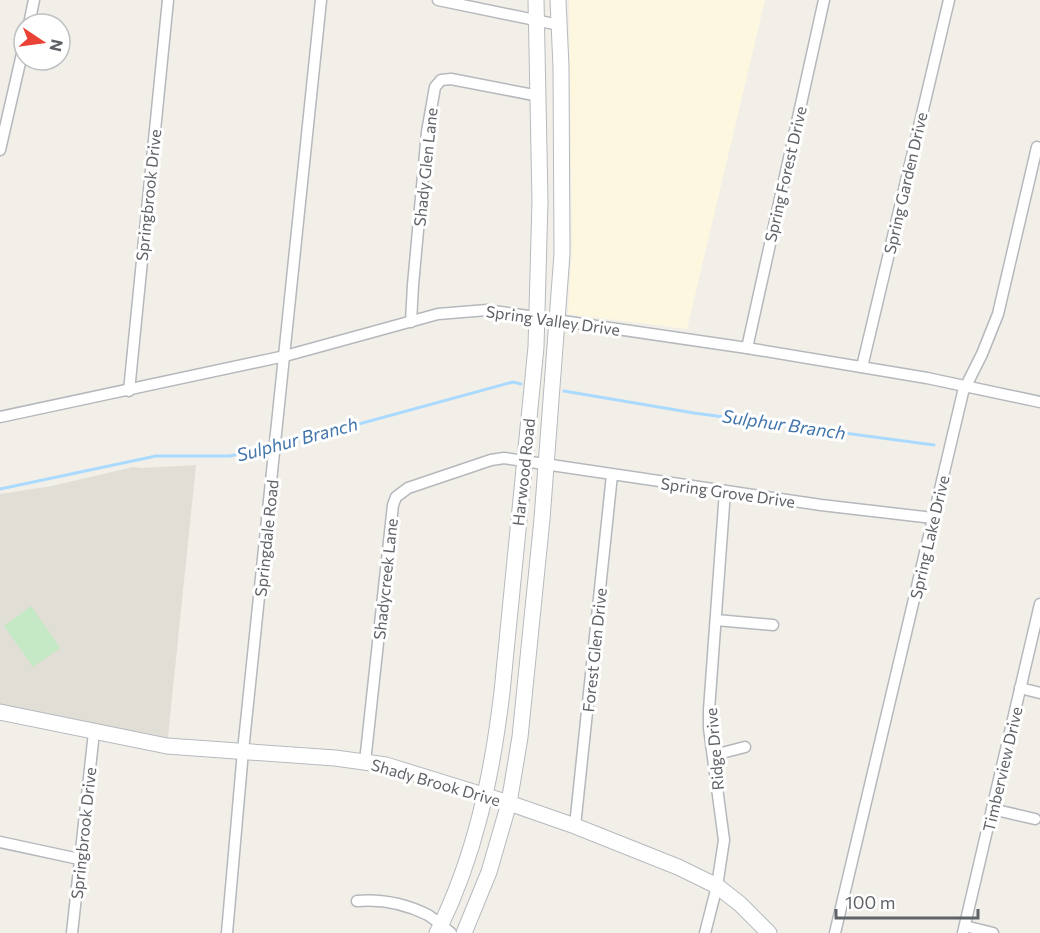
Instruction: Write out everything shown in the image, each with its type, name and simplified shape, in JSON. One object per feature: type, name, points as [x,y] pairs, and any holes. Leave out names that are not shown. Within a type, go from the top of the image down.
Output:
[{"type":"main road","name":"Harwood Road","points":[[443,931],[474,841],[496,740],[502,692],[536,347],[540,201],[536,0]]},
{"type":"main road","name":"Harwood Road","points":[[464,933],[489,872],[509,803],[520,737],[548,465],[562,231],[558,0]]},
{"type":"main road","name":"Shady Brook Drive","points":[[0,712],[175,747],[386,765],[575,826],[678,867],[717,886],[740,904],[769,933]]},
{"type":"street","name":"Springbrook Drive","points":[[129,391],[168,0]]},
{"type":"street","name":"Springdale Road","points":[[227,933],[243,751],[321,0]]},
{"type":"street","points":[[438,0],[559,25]]},
{"type":"street","name":"Spring Forest Drive","points":[[747,348],[824,0]]},
{"type":"street","name":"Spring Garden Drive","points":[[862,367],[949,0]]},
{"type":"street","points":[[0,150],[18,72]]},
{"type":"street","name":"Shady Glen Lane","points":[[411,322],[426,132],[435,87],[441,80],[451,79],[539,96]]},
{"type":"street","name":"Spring Lake Drive","points":[[835,933],[965,386],[982,354],[998,314],[1037,147]]},
{"type":"street","name":"Spring Valley Drive","points":[[0,417],[285,356],[438,315],[471,310],[537,316],[747,348],[862,367],[1040,402]]},
{"type":"street","name":"Shadycreek Lane","points":[[364,762],[393,505],[396,497],[408,488],[491,460],[504,458],[524,461]]},
{"type":"street","name":"Spring Grove Drive","points":[[524,461],[725,492],[933,518]]},
{"type":"street","name":"Forest Glen Drive","points":[[575,826],[612,475]]},
{"type":"street","name":"Ridge Drive","points":[[705,933],[717,886],[724,840],[709,710],[725,492]]},
{"type":"street","name":"Timberview Drive","points":[[964,930],[1040,604]]},
{"type":"street","points":[[716,620],[773,625]]},
{"type":"street","points":[[1020,688],[1040,693]]},
{"type":"street","name":"Springbrook Drive","points":[[72,933],[94,732]]},
{"type":"street","points":[[714,754],[745,747]]},
{"type":"street","points":[[992,809],[1035,819]]},
{"type":"street","points":[[0,842],[79,859]]},
{"type":"street","points":[[357,901],[378,899],[389,902],[429,916],[443,931]]},
{"type":"street","points":[[964,930],[993,933]]},
{"type":"shaded area","points":[[569,0],[765,0],[687,329],[568,314],[572,245]]},
{"type":"shaded area","points":[[196,465],[167,746],[0,712],[0,494],[52,486],[133,467]]},
{"type":"green space","points":[[31,606],[60,648],[33,667],[4,626]]},
{"type":"waterway","name":"Sulphur Branch","points":[[0,489],[156,456],[230,456],[315,436],[513,382],[521,384]]},
{"type":"waterway","name":"Sulphur Branch","points":[[564,391],[694,413],[934,445]]}]
